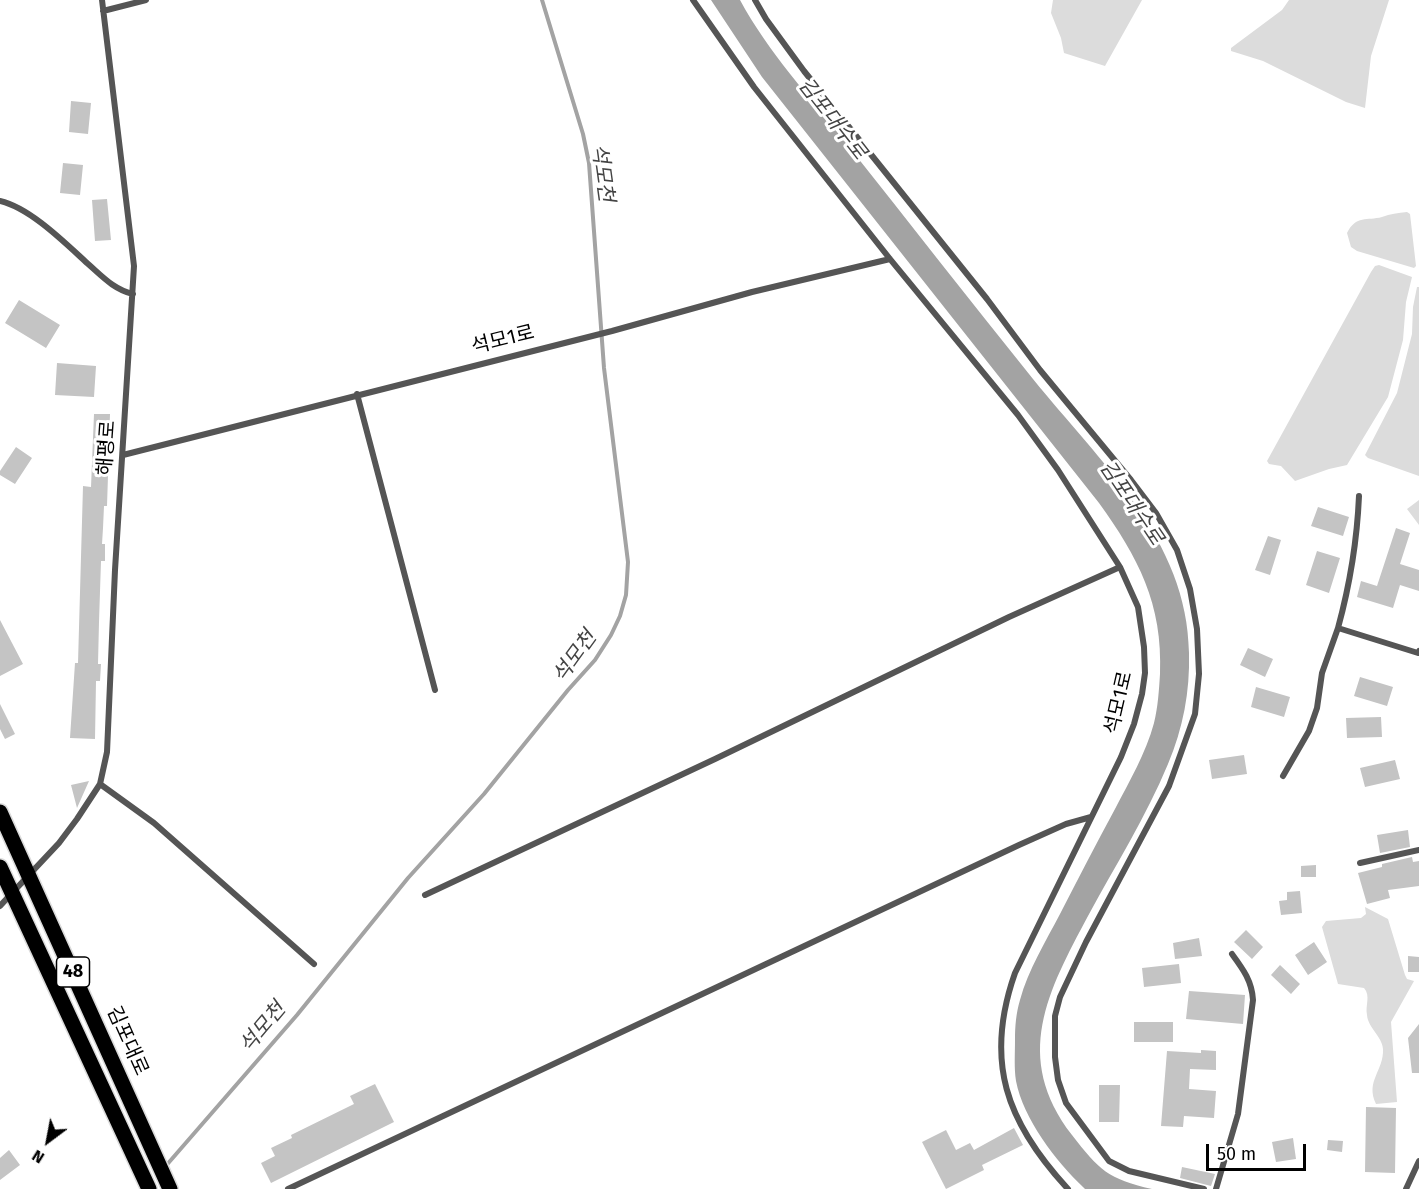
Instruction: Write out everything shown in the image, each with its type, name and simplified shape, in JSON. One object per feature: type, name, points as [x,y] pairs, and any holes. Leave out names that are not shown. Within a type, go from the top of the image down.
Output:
[{"type":"main road","name":"김포대로","points":[[0,812],[170,1189]]},
{"type":"main road","name":"48","points":[[0,867],[149,1189]]},
{"type":"lane","name":"해평로","points":[[0,906],[28,873],[59,843],[100,784],[107,753],[115,570],[133,294],[131,237],[102,0]]},
{"type":"lane","points":[[103,11],[146,0]]},
{"type":"lane","name":"석모1로","points":[[693,0],[754,87],[1017,415],[1058,470],[1120,567],[1138,607],[1145,673],[1134,724],[1121,757],[1015,973],[1007,996],[1000,1033],[1004,1075],[1013,1111],[1046,1162],[1068,1189]]},
{"type":"lane","points":[[755,0],[804,71],[987,300],[1028,355],[1131,480],[1156,513],[1177,550],[1190,589],[1197,629],[1199,674],[1195,714],[1184,749],[1168,786],[1086,942],[1060,997],[1055,1016],[1054,1049],[1058,1080],[1066,1103],[1109,1161],[1129,1171],[1204,1189]]},
{"type":"lane","points":[[0,201],[15,206],[30,215],[86,261],[107,282],[124,292],[133,294]]},
{"type":"lane","name":"석모1로","points":[[123,455],[612,331],[689,308],[890,259]]},
{"type":"lane","points":[[357,394],[435,690]]},
{"type":"lane","points":[[1283,776],[1302,746],[1317,708],[1322,673],[1348,594],[1355,550],[1359,496]]},
{"type":"lane","points":[[425,895],[715,759],[1009,617],[1120,567]]},
{"type":"lane","points":[[1338,628],[1419,652]]},
{"type":"lane","points":[[100,784],[154,823],[314,964]]},
{"type":"lane","points":[[288,1189],[1019,845],[1066,824],[1091,817]]},
{"type":"lane","points":[[1360,863],[1419,850]]},
{"type":"lane","points":[[1216,1189],[1238,1114],[1253,1000],[1247,975],[1232,954]]},
{"type":"lane","points":[[1406,1189],[1419,1161]]},
{"type":"shaded area","points":[[1053,0],[1142,0],[1105,66],[1064,53],[1051,13]]},
{"type":"shaded area","points":[[1289,0],[1389,0],[1371,56],[1365,108],[1346,102],[1263,61],[1231,51],[1231,48],[1282,10]]},
{"type":"shaded area","points":[[1407,212],[1410,214],[1416,266],[1414,268],[1357,251],[1351,247],[1347,233],[1354,223]]},
{"type":"shaded area","points":[[1379,265],[1412,277],[1406,302],[1403,340],[1388,397],[1347,465],[1295,481],[1281,466],[1269,464],[1267,461],[1371,272],[1375,266]]},
{"type":"shaded area","points":[[1417,287],[1419,287],[1419,476],[1365,455],[1397,393],[1412,334],[1413,307]]},
{"type":"shaded area","points":[[1419,500],[1419,525],[1407,509]]},
{"type":"shaded area","points":[[1365,907],[1388,919],[1405,975],[1407,979],[1414,981],[1391,1022],[1397,1102],[1376,1104],[1373,1089],[1383,1057],[1383,1049],[1368,1020],[1367,994],[1364,988],[1338,984],[1322,927],[1326,921],[1361,918],[1366,914]]},
{"type":"water","name":"김포대수로","points":[[711,0],[740,0],[763,38],[790,74],[1033,379],[1111,472],[1157,538],[1173,574],[1185,612],[1189,653],[1187,696],[1178,737],[1150,803],[1060,971],[1043,1024],[1040,1051],[1044,1078],[1054,1106],[1081,1147],[1098,1165],[1114,1177],[1152,1189],[1085,1189],[1062,1165],[1033,1124],[1020,1095],[1015,1066],[1017,1015],[1028,978],[1137,767],[1154,723],[1160,674],[1160,649],[1157,625],[1145,582],[1125,543],[1099,503],[762,77]]},
{"type":"building","points":[[71,101],[91,103],[88,134],[69,132]]},
{"type":"building","points":[[63,163],[83,165],[80,195],[60,193]]},
{"type":"building","points":[[107,199],[111,240],[95,241],[92,200]]},
{"type":"building","points":[[19,300],[60,325],[46,348],[5,323]]},
{"type":"building","points":[[57,363],[96,366],[94,397],[55,395]]},
{"type":"building","points":[[94,414],[110,414],[107,506],[104,506],[102,544],[105,544],[105,561],[101,561],[98,664],[101,664],[100,681],[96,681],[95,739],[70,738],[75,663],[78,663],[83,486],[91,487]]},
{"type":"building","points":[[16,447],[32,458],[15,484],[0,475],[0,471]]},
{"type":"building","points":[[1318,507],[1349,517],[1343,536],[1311,526]]},
{"type":"building","points":[[1396,528],[1410,533],[1400,564],[1419,570],[1419,591],[1400,585],[1393,608],[1357,597],[1361,581],[1377,586]]},
{"type":"building","points":[[1268,536],[1281,540],[1270,575],[1255,570]]},
{"type":"building","points":[[1317,551],[1340,558],[1329,593],[1306,585]]},
{"type":"building","points":[[0,620],[23,664],[0,676]]},
{"type":"building","points":[[1248,648],[1273,659],[1265,677],[1240,665]]},
{"type":"building","points":[[1360,677],[1393,687],[1387,706],[1354,696]]},
{"type":"building","points":[[1256,687],[1290,697],[1284,717],[1251,707]]},
{"type":"building","points":[[0,704],[15,734],[5,739],[0,729]]},
{"type":"building","points":[[1381,717],[1382,737],[1347,738],[1346,718]]},
{"type":"building","points":[[1244,755],[1247,774],[1212,779],[1209,760]]},
{"type":"building","points":[[1395,760],[1400,779],[1365,787],[1360,768]]},
{"type":"building","points":[[89,781],[77,808],[71,785]]},
{"type":"building","points":[[1408,830],[1410,847],[1380,853],[1377,835]]},
{"type":"building","points":[[1412,857],[1413,862],[1419,861],[1419,886],[1388,890],[1390,898],[1367,904],[1358,873],[1382,867],[1382,864]]},
{"type":"building","points":[[1316,865],[1316,877],[1301,877],[1301,866]]},
{"type":"building","points":[[1300,891],[1302,913],[1281,915],[1279,901],[1287,900],[1287,892]]},
{"type":"building","points":[[1246,930],[1263,947],[1252,959],[1234,942]]},
{"type":"building","points":[[1199,938],[1202,956],[1175,959],[1173,943]]},
{"type":"building","points":[[1314,942],[1327,962],[1308,975],[1295,955]]},
{"type":"building","points":[[1408,956],[1419,957],[1419,972],[1408,972]]},
{"type":"building","points":[[1179,964],[1181,983],[1144,987],[1142,968]]},
{"type":"building","points":[[1280,965],[1300,984],[1291,994],[1271,975]]},
{"type":"building","points":[[1189,991],[1245,995],[1243,1024],[1186,1019]]},
{"type":"building","points":[[1134,1022],[1173,1022],[1173,1042],[1134,1042]]},
{"type":"building","points":[[1419,1024],[1419,1073],[1412,1073],[1408,1038]]},
{"type":"building","points":[[1201,1050],[1216,1051],[1216,1070],[1190,1069],[1189,1089],[1216,1091],[1214,1118],[1184,1116],[1183,1127],[1161,1126],[1167,1051],[1201,1053]]},
{"type":"building","points":[[375,1084],[394,1122],[271,1183],[261,1163],[275,1156],[271,1148],[292,1138],[291,1135],[354,1104],[350,1096]]},
{"type":"building","points":[[1099,1085],[1120,1085],[1119,1122],[1099,1122]]},
{"type":"building","points":[[1366,1107],[1396,1108],[1395,1173],[1365,1172]]},
{"type":"building","points":[[1014,1128],[1023,1145],[982,1165],[984,1170],[946,1189],[922,1142],[946,1130],[956,1150],[970,1143],[974,1150]]},
{"type":"building","points":[[1293,1138],[1296,1159],[1276,1162],[1272,1142]]},
{"type":"building","points":[[1328,1140],[1343,1141],[1342,1152],[1327,1150]]},
{"type":"building","points":[[9,1150],[20,1165],[0,1180],[0,1158]]},
{"type":"building","points":[[1182,1167],[1215,1174],[1211,1186],[1180,1178]]},
{"type":"waterway","name":"석모천","points":[[164,1168],[297,1015],[408,878],[484,794],[595,660],[620,616],[626,595],[628,562],[604,368],[589,163],[583,134],[542,0]]}]
